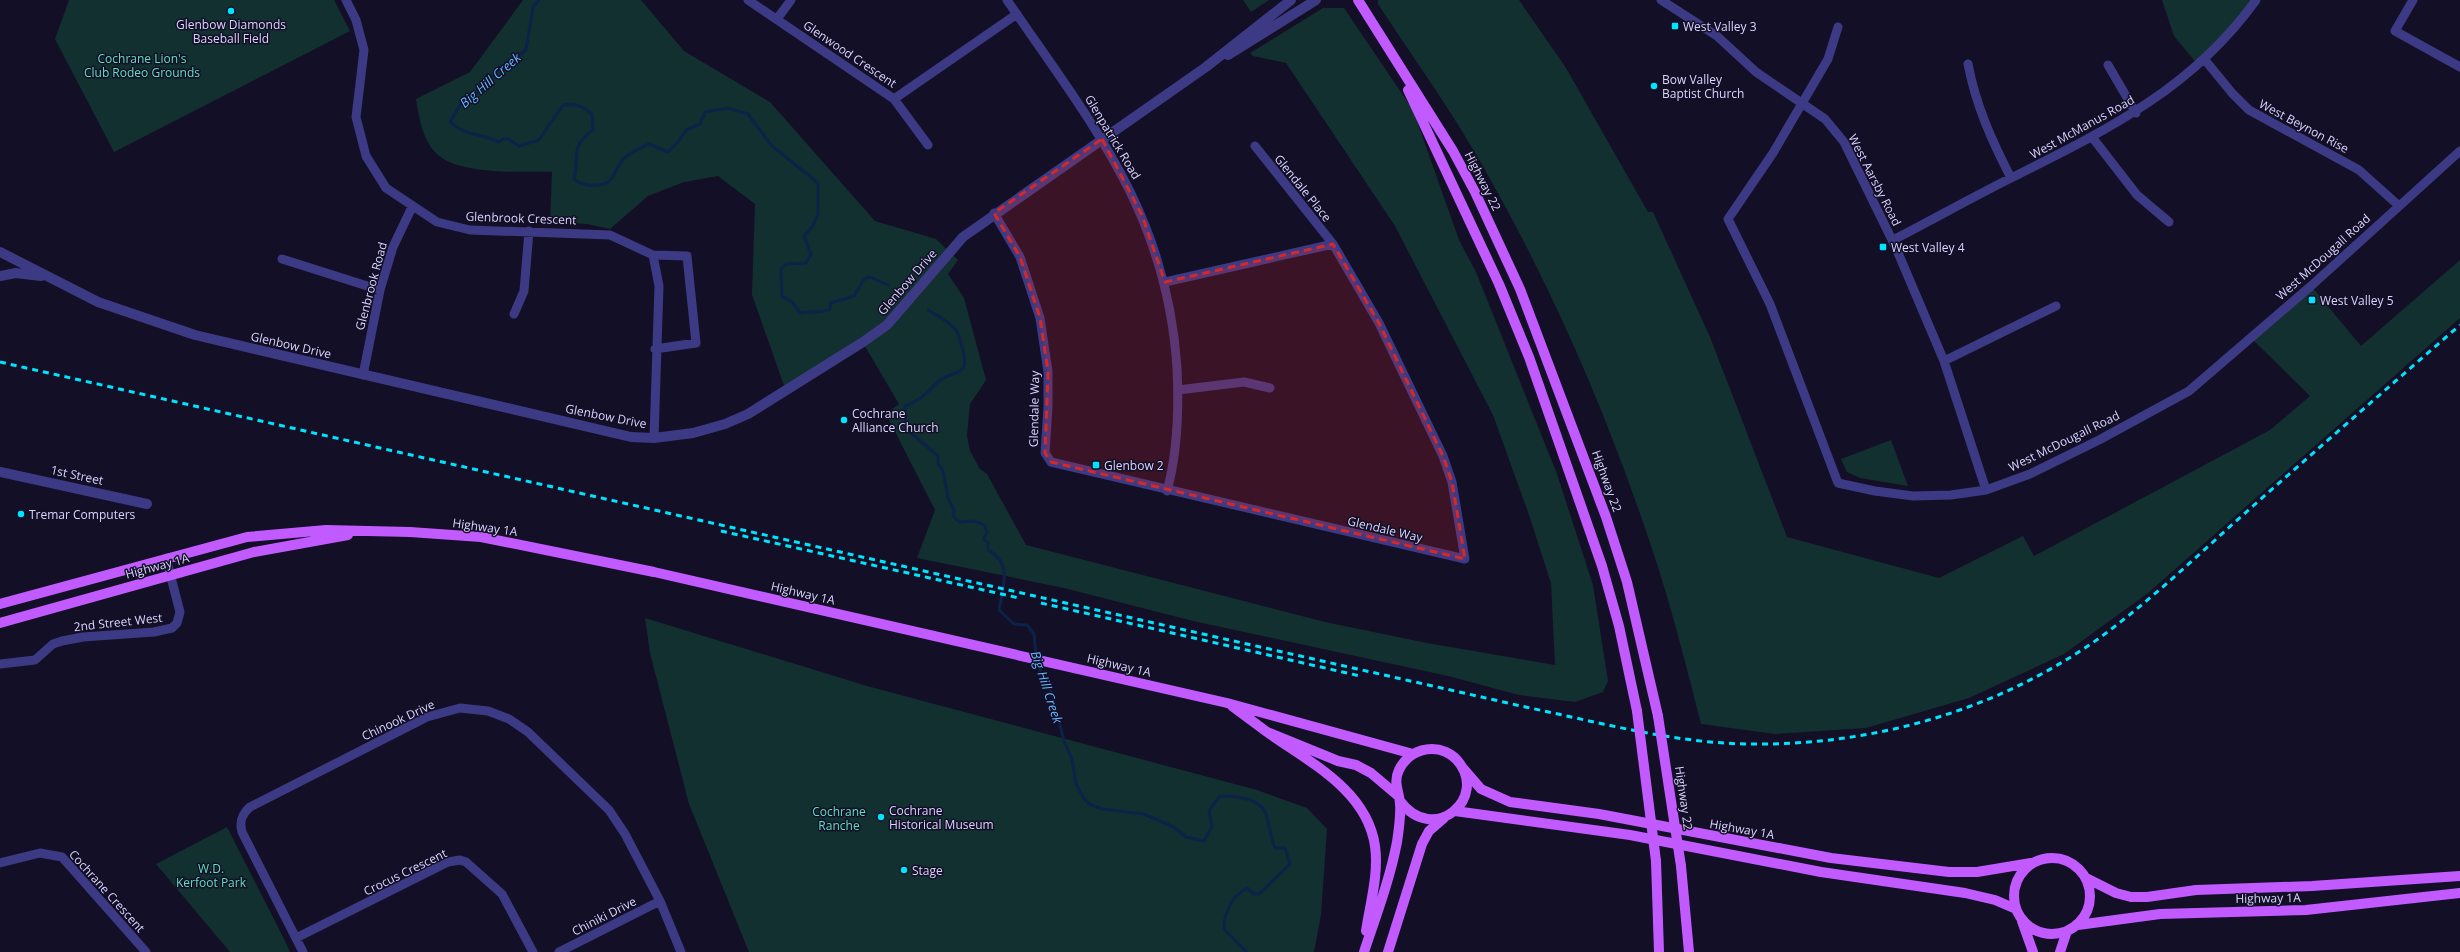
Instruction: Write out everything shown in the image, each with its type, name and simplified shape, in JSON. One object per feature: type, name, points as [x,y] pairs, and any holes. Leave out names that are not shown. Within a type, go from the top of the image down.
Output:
[{"type":"main road","name":"Highway 22","points":[[1358,0],[1453,151],[1475,192],[1523,296],[1606,517],[1627,582],[1658,716],[1681,866],[1688,952]]},
{"type":"main road","name":"Highway 22","points":[[1392,55],[1499,284],[1529,357],[1602,566],[1619,626],[1637,711],[1656,861],[1658,952]]},
{"type":"main road","name":"Highway 1A","points":[[0,604],[247,537],[326,530],[410,532],[482,537],[654,572],[1227,703],[1413,754]]},
{"type":"main road","name":"Highway 1A","points":[[0,622],[254,552],[369,531]]},
{"type":"main road","points":[[0,600],[15,600]]},
{"type":"main road","name":"Highway 1A","points":[[1227,703],[1267,732],[1338,761],[1356,765],[1371,773],[1399,798]]},
{"type":"main road","points":[[1267,732],[1336,781],[1363,810],[1371,829],[1376,847],[1375,873],[1363,952]]},
{"type":"main road","points":[[1363,952],[1389,874],[1397,841],[1399,798],[1396,783],[1398,772],[1404,761],[1413,754],[1424,750],[1435,749],[1446,752],[1455,758],[1462,766],[1466,778],[1466,790],[1462,801],[1455,811],[1445,817],[1429,831],[1422,844],[1388,952]]},
{"type":"main road","name":"Highway 1A","points":[[1462,766],[1481,789],[1510,802],[1599,814],[1831,858],[1949,872],[1977,872],[2031,863]]},
{"type":"main road","points":[[1399,798],[1414,816],[1424,819],[1445,817]]},
{"type":"main road","points":[[1455,811],[1616,833],[1829,873],[1964,893],[1995,900],[2018,913],[2030,926],[2042,932],[2054,934],[2067,931],[2078,925],[2086,915],[2090,903],[2090,890],[2086,878],[2075,865],[2059,858],[2048,858],[2031,863],[2020,876],[2015,887],[2018,913],[2033,952]]},
{"type":"main road","name":"Highway 1A","points":[[2086,878],[2116,893],[2130,897],[2147,897],[2196,890],[2312,886],[2460,876]]},
{"type":"main road","name":"Highway 1A","points":[[2078,925],[2160,914],[2306,910],[2460,893]]},
{"type":"main road","points":[[2060,952],[2067,931]]},
{"type":"street","name":"Glenbrook Crescent","points":[[346,0],[356,20],[364,50],[356,117],[366,156],[386,188],[412,207],[437,222],[470,230],[610,235],[653,255]]},
{"type":"street","name":"Glenwood Crescent","points":[[748,0],[894,98],[1017,14]]},
{"type":"street","points":[[777,19],[791,0]]},
{"type":"street","name":"Glenpatrick Road","points":[[1007,0],[1102,138],[1125,178],[1142,215],[1165,282],[1174,331],[1178,390],[1175,451],[1167,491]]},
{"type":"street","name":"Glenbow Drive","points":[[0,252],[98,302],[170,328],[363,375],[632,437],[654,438],[693,433],[725,424],[748,414],[863,342],[887,325],[963,237],[994,213],[1206,67],[1291,0]]},
{"type":"street","name":"Glenbow Drive","points":[[1206,67],[1246,46],[1316,0]]},
{"type":"street","name":"West Aarsby Road","points":[[1661,0],[1717,36],[1756,72],[1825,119],[1844,142],[1892,240],[1944,361],[1986,490]]},
{"type":"street","name":"West McManus Road","points":[[1892,240],[2136,113],[2205,60],[2236,28],[2256,0]]},
{"type":"street","points":[[2413,0],[2395,31],[2460,67]]},
{"type":"street","points":[[1801,104],[1828,59],[1838,27]]},
{"type":"street","name":"West Beynon Rise","points":[[2205,60],[2232,93],[2249,110],[2359,170],[2398,205]]},
{"type":"street","points":[[1968,64],[1977,102],[1992,143],[2011,178]]},
{"type":"street","points":[[2108,65],[2136,113]]},
{"type":"street","points":[[894,98],[928,145]]},
{"type":"street","name":"West McDougall Road","points":[[1801,104],[1773,153],[1728,219],[1770,304],[1838,483],[1875,491],[1913,496],[1951,495],[1986,490],[2030,474],[2189,391],[2311,286],[2398,205],[2460,151]]},
{"type":"street","points":[[2092,136],[2137,196],[2169,222]]},
{"type":"street","name":"Glendale Place","points":[[1254,146],[1333,244]]},
{"type":"street","name":"Glenbrook Road","points":[[363,375],[380,290],[393,247],[412,207]]},
{"type":"street","name":"Glendale Way","points":[[994,213],[1020,258],[1040,318],[1048,372],[1046,456],[1057,465],[1465,560],[1452,482],[1443,456],[1379,323],[1333,244]]},
{"type":"street","points":[[514,314],[524,291],[529,231]]},
{"type":"street","points":[[1165,282],[1333,244]]},
{"type":"street","points":[[654,438],[656,349],[659,286],[653,255],[687,256],[696,343],[656,349]]},
{"type":"street","points":[[282,259],[380,290]]},
{"type":"street","points":[[0,276],[16,273],[49,277]]},
{"type":"street","points":[[1944,361],[2056,306]]},
{"type":"street","points":[[1178,390],[1244,382],[1270,388]]},
{"type":"street","name":"1st Street","points":[[0,472],[147,504]]},
{"type":"street","name":"2nd Street West","points":[[0,664],[35,660],[53,644],[62,641],[83,637],[154,632],[172,628],[177,623],[180,612],[166,558]]},
{"type":"street","name":"Chinook Drive","points":[[303,952],[242,832],[240,824],[243,814],[250,807],[427,717],[460,708],[488,711],[520,726],[602,802],[620,824],[660,901],[681,952]]},
{"type":"street","name":"Cochrane Crescent","points":[[0,863],[40,853],[62,857],[146,952]]},
{"type":"street","name":"Crocus Crescent","points":[[296,938],[448,862],[460,860],[470,865],[506,899],[533,952]]},
{"type":"street","name":"Chiniki Drive","points":[[559,952],[660,901]]},
{"type":"highlighted area","points":[[1102,139],[1142,215],[1165,282],[1333,244],[1379,323],[1443,456],[1452,482],[1465,559],[1051,462],[1045,453],[1048,372],[1040,318],[1020,257],[994,213]]},
{"type":"green space","name":"Cochrane Lion's Club Rodeo Grounds","points":[[69,0],[334,0],[350,31],[114,152],[55,39]]},
{"type":"green space","points":[[523,0],[641,0],[684,51],[770,102],[875,221],[936,239],[958,260],[948,274],[964,298],[986,380],[970,404],[967,436],[970,451],[980,469],[987,474],[1026,545],[1325,622],[1427,643],[1555,665],[1551,583],[1529,515],[1493,415],[1395,226],[1286,63],[1253,56],[1250,53],[1323,8],[1344,8],[1413,110],[1459,240],[1476,272],[1557,474],[1593,585],[1608,681],[1603,692],[1575,702],[1519,695],[1448,676],[1193,621],[1064,588],[917,558],[935,510],[886,414],[899,404],[863,343],[786,391],[752,295],[755,204],[718,176],[684,182],[648,196],[610,229],[587,224],[550,222],[552,172],[491,171],[459,166],[446,160],[436,153],[431,147],[424,135],[416,99],[470,72]]},
{"type":"green space","points":[[1243,0],[1269,0],[1251,12]]},
{"type":"green space","points":[[1378,0],[1519,0],[1566,68],[1648,212],[1653,212],[1710,337],[1787,537],[1939,578],[2023,536],[2034,556],[2270,430],[2310,396],[2251,338],[2311,286],[2361,346],[2460,260],[2460,318],[2148,593],[2064,654],[1969,698],[1866,728],[1775,734],[1701,724],[1659,570],[1620,459],[1576,350],[1525,244],[1497,192],[1468,141],[1378,4]]},
{"type":"green space","points":[[2162,0],[2256,0],[2198,65],[2174,36]]},
{"type":"green space","points":[[1891,440],[1908,486],[1860,478],[1847,472],[1841,459]]},
{"type":"green space","name":"Cochrane Ranche","points":[[645,618],[867,686],[1257,790],[1307,808],[1327,829],[1321,915],[1314,952],[749,952],[689,804],[650,653]]},
{"type":"green space","name":"W.D. Kerfoot Park","points":[[227,827],[290,952],[230,952],[156,864]]},
{"type":"waterway","name":"Big Hill Creek","points":[[539,0],[533,7],[526,50],[500,68],[473,97],[461,103],[450,122],[467,132],[498,142],[503,139],[508,139],[519,146],[539,140],[563,105],[567,104],[582,107],[592,114],[593,130],[586,136],[578,147],[574,179],[584,184],[598,185],[605,184],[610,181],[621,161],[634,151],[644,146],[649,144],[668,152],[678,142],[686,130],[700,124],[705,112],[727,108],[748,114],[771,145],[818,183],[818,214],[813,226],[804,236],[811,254],[806,263],[786,264],[781,269],[782,296],[792,302],[800,313],[818,312],[830,309],[831,303],[854,296],[864,279],[870,277],[888,285]]},
{"type":"waterway","name":"Big Hill Creek","points":[[928,310],[939,316],[955,329],[962,347],[964,366],[957,373],[940,380],[921,398],[905,406],[906,429],[938,456],[938,464],[943,471],[948,498],[954,510],[953,516],[959,522],[975,521],[984,525],[987,532],[984,539],[988,543],[988,550],[996,555],[1004,568],[1004,584],[999,610],[1014,624],[1027,625],[1034,634],[1036,657]]},
{"type":"waterway","name":"Big Hill Creek","points":[[1038,662],[1042,678],[1052,693],[1064,741],[1072,759],[1076,784],[1083,797],[1089,804],[1102,809],[1144,814],[1174,827],[1186,837],[1204,841],[1212,826],[1209,811],[1219,797],[1239,797],[1253,801],[1263,809],[1266,814],[1275,848],[1285,848],[1290,864],[1259,894],[1254,894],[1247,888],[1242,891],[1233,900],[1227,911],[1224,929],[1247,952]]},
{"type":"railway","points":[[0,362],[1584,720],[1665,736],[1720,743],[1748,744],[1794,743],[1841,739],[1886,731],[1931,719],[1975,704],[2018,686],[2059,664],[2098,639],[2138,608],[2460,325]]},
{"type":"railway","points":[[721,531],[1019,598]]},
{"type":"railway","points":[[1041,603],[1360,676]]},
{"type":"place","name":"Glenbow Diamonds Baseball Field","points":[[231,11]]},
{"type":"place","name":"West Valley 3","points":[[1675,26]]},
{"type":"place","name":"Bow Valley Baptist Church","points":[[1654,86]]},
{"type":"place","name":"West Valley 4","points":[[1883,247]]},
{"type":"place","name":"West Valley 5","points":[[2312,300]]},
{"type":"place","name":"Cochrane Alliance Church","points":[[844,420]]},
{"type":"place","name":"Glenbow 2","points":[[1096,465]]},
{"type":"place","name":"Tremar Computers","points":[[21,514]]},
{"type":"place","name":"Cochrane Historical Museum","points":[[881,817]]},
{"type":"place","name":"Stage","points":[[904,870]]}]
